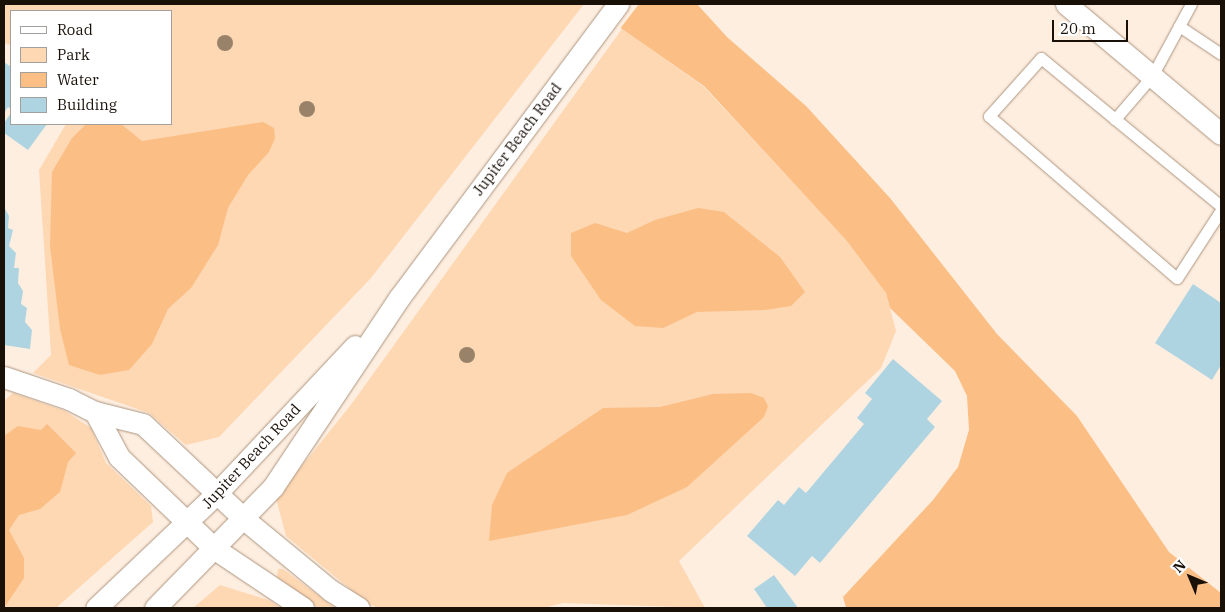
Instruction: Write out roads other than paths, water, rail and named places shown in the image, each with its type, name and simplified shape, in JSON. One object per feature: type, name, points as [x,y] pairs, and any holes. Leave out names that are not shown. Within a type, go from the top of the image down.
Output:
[{"type":"street","name":"Jupiter Beach Road","points":[[155,608],[215,549],[272,487],[399,298],[618,4]]},
{"type":"street","points":[[1066,4],[1221,134]]},
{"type":"street","name":"Jupiter Beach Road","points":[[96,608],[216,494],[399,298]]},
{"type":"street","points":[[4,377],[69,399],[95,412],[143,424],[244,519],[330,590],[359,608]]},
{"type":"street","points":[[95,412],[119,457],[215,549],[303,608]]},
{"type":"lane","points":[[1115,119],[1152,76],[1191,4]]},
{"type":"lane","points":[[1179,26],[1221,54]]},
{"type":"lane","points":[[1221,206],[1041,58],[989,116],[1177,278],[1221,210]]},
{"type":"water","points":[[586,4],[697,4],[727,37],[806,106],[890,198],[997,334],[1077,416],[1169,552],[1221,593],[1221,608],[846,608],[843,597],[933,500],[958,467],[969,430],[967,396],[955,371],[890,308],[886,293],[847,241],[704,86]]},
{"type":"water","points":[[263,122],[274,128],[275,138],[269,152],[248,175],[228,208],[218,245],[191,288],[168,309],[152,344],[129,370],[100,375],[69,365],[60,329],[50,246],[52,172],[72,138],[85,125],[122,125],[142,141]]},
{"type":"water","points":[[698,208],[724,212],[780,257],[805,292],[791,306],[765,310],[697,312],[663,328],[635,326],[601,300],[571,256],[571,233],[595,223],[627,233],[655,220]]},
{"type":"water","points":[[751,393],[764,398],[768,406],[764,417],[687,487],[627,515],[489,541],[492,505],[507,473],[603,408],[660,407],[713,394]]},
{"type":"water","points":[[47,424],[76,453],[68,462],[60,492],[40,509],[19,515],[9,530],[24,558],[24,578],[4,608],[4,436],[18,426],[41,430]]}]
